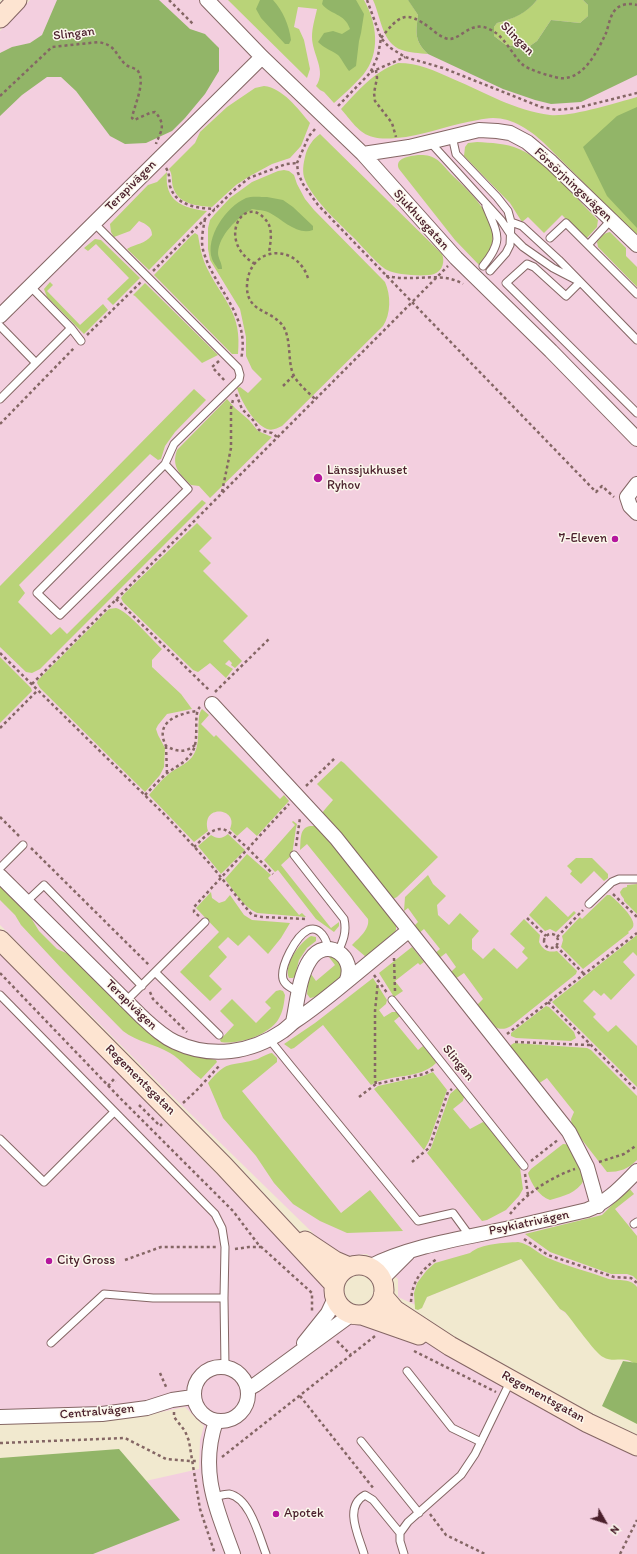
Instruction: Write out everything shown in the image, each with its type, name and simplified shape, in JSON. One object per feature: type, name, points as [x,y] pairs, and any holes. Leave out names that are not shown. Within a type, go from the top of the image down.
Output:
[{"type":"street","points":[[0,18],[17,0]]},
{"type":"street","name":"Sjukhusgatan","points":[[206,0],[262,57],[363,154],[456,258],[551,351],[637,439]]},
{"type":"street","name":"Terapivägen","points":[[0,316],[262,57]]},
{"type":"street","name":"Försörjningsvägen","points":[[363,154],[399,149],[479,130],[510,133],[527,142],[551,162],[637,245]]},
{"type":"street","points":[[637,484],[627,497],[630,506],[637,513]]},
{"type":"street","points":[[212,704],[336,838],[408,931],[569,1132],[587,1167],[598,1206]]},
{"type":"street","name":"Terapivägen","points":[[0,876],[126,1001],[162,1034],[174,1042],[203,1051],[233,1052],[244,1050],[270,1039],[319,1005],[408,931]]},
{"type":"street","name":"Regementsgatan","points":[[0,940],[278,1222],[335,1291]]},
{"type":"street","points":[[293,1022],[304,973],[310,959],[317,953],[333,950],[347,961],[349,971],[346,982]]},
{"type":"street","name":"Psykiatrivägen","points":[[378,1281],[409,1252],[469,1235],[509,1228],[587,1210],[598,1206],[617,1191],[637,1171]]},
{"type":"street","name":"Regementsgatan","points":[[278,1222],[335,1261],[349,1267]]},
{"type":"street","points":[[248,1389],[290,1358],[325,1327],[376,1308],[380,1302],[378,1281],[362,1265],[349,1267],[342,1271],[337,1277],[335,1291],[325,1327]]},
{"type":"street","name":"Regementsgatan","points":[[378,1281],[394,1310],[450,1346],[588,1423],[637,1446]]},
{"type":"street","points":[[335,1291],[339,1305],[345,1311],[357,1314]]},
{"type":"street","name":"Regementsgatan","points":[[357,1314],[450,1346]]},
{"type":"street","points":[[217,1367],[225,1367],[240,1374],[248,1389],[248,1398],[245,1406],[240,1413],[229,1420],[216,1421],[208,1418],[201,1413],[193,1397],[194,1388],[202,1374],[209,1369],[217,1367]]},
{"type":"street","name":"Centralvägen","points":[[0,1417],[102,1414],[147,1408],[172,1400],[193,1397]]},
{"type":"street","points":[[216,1421],[211,1437],[208,1459],[211,1487],[233,1554]]},
{"type":"lane","points":[[452,136],[456,154],[459,159],[497,197],[508,211],[512,235],[510,245],[490,271]]},
{"type":"lane","points":[[430,142],[502,220],[512,235],[523,247],[553,268],[580,282]]},
{"type":"lane","points":[[483,266],[494,252],[497,244],[496,229],[484,200]]},
{"type":"lane","points":[[588,245],[611,220]]},
{"type":"lane","points":[[511,222],[522,226],[559,260],[637,340]]},
{"type":"lane","points":[[550,238],[566,222],[637,294]]},
{"type":"lane","points":[[94,223],[238,368],[240,375],[239,380],[174,444],[165,464],[37,593],[60,616],[188,489],[165,464]]},
{"type":"lane","points":[[580,282],[566,296],[534,267],[527,264],[506,283],[637,413]]},
{"type":"lane","points":[[30,286],[71,328],[81,341]]},
{"type":"lane","points":[[0,326],[36,363]]},
{"type":"lane","points":[[0,399],[71,328]]},
{"type":"lane","points":[[0,868],[24,844]]},
{"type":"lane","points":[[294,855],[344,919],[346,927],[345,933],[333,950],[325,937],[320,932],[314,930],[309,930],[302,935],[292,948],[283,968],[283,978],[290,987],[300,992]]},
{"type":"lane","points":[[589,904],[606,887],[619,878],[637,879]]},
{"type":"lane","points":[[26,902],[44,885],[142,986]]},
{"type":"lane","points":[[126,1001],[205,922]]},
{"type":"lane","points":[[153,974],[219,1035]]},
{"type":"lane","points":[[0,995],[215,1214],[222,1228],[225,1247],[225,1367]]},
{"type":"lane","name":"Slingan","points":[[394,1002],[524,1166]]},
{"type":"lane","points":[[270,1039],[294,1071],[418,1221],[453,1213],[469,1235]]},
{"type":"lane","points":[[0,1139],[44,1182],[114,1112]]},
{"type":"lane","points":[[51,1343],[104,1294],[153,1298],[224,1298]]},
{"type":"lane","points":[[407,1371],[452,1428],[481,1442]]},
{"type":"lane","points":[[404,1554],[400,1541],[400,1533],[408,1522],[461,1475],[475,1454],[511,1380]]},
{"type":"lane","points":[[361,1441],[419,1513]]},
{"type":"lane","points":[[214,1497],[227,1494],[241,1500],[250,1514],[266,1554]]},
{"type":"lane","points":[[364,1554],[353,1515],[354,1505],[360,1497],[364,1495],[373,1500],[400,1533]]},
{"type":"path","points":[[169,0],[194,25]]},
{"type":"path","points":[[368,0],[381,38],[389,47],[405,57],[443,68],[520,100],[541,107],[557,110],[583,106],[637,92]]},
{"type":"path","name":"Slingan","points":[[381,38],[402,17],[412,16],[445,39],[452,39],[460,36],[468,29],[479,26],[489,28],[500,36],[522,64],[559,78],[570,77],[578,74],[590,60],[606,32],[610,19],[617,8],[627,4],[637,4]]},
{"type":"path","points":[[338,106],[370,73],[378,56],[381,38]]},
{"type":"path","name":"Slingan","points":[[0,96],[52,47],[99,42],[114,48],[125,65],[139,71],[141,77],[132,115],[133,120],[155,112],[162,121],[160,134],[156,141],[156,149],[169,172],[168,178],[171,189],[176,197],[187,205],[215,209]]},
{"type":"path","points":[[370,73],[405,57]]},
{"type":"path","points":[[376,70],[377,78],[374,93],[376,101],[392,123],[399,149]]},
{"type":"path","points":[[315,129],[309,136],[297,164],[298,173],[303,184],[318,205],[385,276],[466,357],[596,492],[602,486],[617,501]]},
{"type":"path","points":[[0,424],[81,341],[233,191],[249,178],[286,164],[297,164]]},
{"type":"path","points":[[255,264],[244,255],[234,232],[236,224],[243,215],[250,212],[256,212],[268,221],[270,231],[270,253]]},
{"type":"path","points":[[205,219],[202,236],[204,253],[218,282],[236,313],[242,334],[242,356],[238,368]]},
{"type":"path","points":[[308,278],[301,263],[294,258],[277,252],[270,253],[255,264],[248,278],[248,295],[257,309],[273,318],[283,327],[290,350],[294,375],[299,383],[315,399]]},
{"type":"path","points":[[32,684],[456,258]]},
{"type":"path","points":[[385,276],[404,278],[438,276],[456,280],[466,287]]},
{"type":"path","points":[[225,355],[212,367],[231,387]]},
{"type":"path","points":[[283,386],[294,375]]},
{"type":"path","points":[[221,493],[231,448],[231,408],[235,390],[242,409],[254,421],[259,430],[272,433],[277,437]]},
{"type":"path","points":[[116,599],[210,692],[210,701],[212,704]]},
{"type":"path","points":[[0,653],[167,817],[222,878],[252,915],[312,920]]},
{"type":"path","points":[[0,728],[38,690]]},
{"type":"path","points":[[167,773],[166,746],[162,736],[163,730],[169,721],[180,714],[197,711]]},
{"type":"path","points":[[166,746],[178,752],[191,748],[195,745]]},
{"type":"path","points":[[194,906],[300,798],[335,758]]},
{"type":"path","points":[[294,855],[300,798]]},
{"type":"path","points":[[0,817],[20,837]]},
{"type":"path","points":[[194,847],[210,832],[221,828],[228,831],[273,874]]},
{"type":"path","points":[[24,844],[150,966],[153,974],[150,993],[153,999],[190,1035]]},
{"type":"path","points":[[606,887],[637,918]]},
{"type":"path","points":[[556,946],[558,942],[557,937],[589,904]]},
{"type":"path","points":[[527,918],[546,936]]},
{"type":"path","points":[[497,1042],[637,933]]},
{"type":"path","points":[[546,936],[551,934],[557,937]]},
{"type":"path","points":[[546,936],[544,943],[546,946],[549,948],[556,946]]},
{"type":"path","points":[[394,1002],[396,941]]},
{"type":"path","points":[[556,946],[584,974]]},
{"type":"path","points":[[0,974],[121,1099],[233,1211],[258,1244],[312,1293],[312,1313],[351,1355]]},
{"type":"path","points":[[374,974],[394,1002]]},
{"type":"path","points":[[376,1084],[375,1011],[378,981]]},
{"type":"path","points":[[548,1002],[637,1091]]},
{"type":"path","points":[[497,1042],[591,1045]]},
{"type":"path","points":[[412,1162],[429,1148],[448,1092],[459,1084],[463,1078],[449,1060],[448,1055],[452,1054],[459,1062]]},
{"type":"path","points":[[172,1113],[196,1091],[218,1066],[224,1062]]},
{"type":"path","points":[[359,1097],[376,1084],[431,1071],[442,1062]]},
{"type":"path","points":[[528,1195],[524,1166],[569,1132]]},
{"type":"path","points":[[517,1238],[529,1242],[548,1256],[614,1278],[631,1278],[637,1283]]},
{"type":"path","points":[[125,1260],[161,1247],[184,1248]]},
{"type":"path","points":[[160,1372],[172,1400],[174,1417],[185,1431],[189,1441],[200,1509],[215,1554]]},
{"type":"path","points":[[300,1396],[375,1489]]},
{"type":"path","points":[[425,1508],[446,1535],[485,1554]]},
{"type":"path","points":[[620,1554],[637,1520]]},
{"type":"shaded area","name":"Länssjukhuset Ryhov","points":[[30,0],[637,0],[637,1363],[623,1360],[560,1309],[521,1259],[427,1297],[422,1308],[398,1297],[398,1279],[367,1254],[347,1256],[320,1240],[0,925],[0,31]]},
{"type":"shaded area","points":[[0,954],[324,1283],[327,1298],[336,1311],[351,1322],[380,1325],[451,1350],[637,1445],[637,1554],[59,1554],[52,1502],[199,1469],[200,1440],[204,1426],[185,1407],[137,1417],[0,1420]]},
{"type":"green space","points":[[57,0],[159,0],[190,29],[205,34],[219,48],[219,71],[205,94],[172,131],[146,143],[125,144],[110,136],[76,91],[61,77],[47,77],[22,95],[0,116],[0,53],[12,47],[30,43],[42,35]]},
{"type":"green space","points":[[228,0],[364,0],[372,18],[374,28],[375,48],[373,57],[360,79],[334,103],[316,86],[319,80],[320,68],[312,37],[317,9],[298,7],[294,27],[299,29],[304,40],[310,69],[307,78]]},
{"type":"green space","points":[[260,0],[273,0],[280,9],[289,29],[291,40],[289,44],[285,44],[261,18],[256,9]]},
{"type":"green space","points":[[323,0],[356,0],[364,14],[356,66],[349,71],[338,55],[318,42],[324,33],[333,31],[342,34],[350,29],[345,20],[325,8],[322,4]]},
{"type":"green space","points":[[373,0],[408,0],[418,15],[418,40],[420,45],[428,54],[405,51],[395,47],[386,36]]},
{"type":"green space","points":[[408,0],[537,0],[529,9],[509,20],[497,23],[494,27],[494,36],[506,45],[527,48],[537,41],[551,20],[580,23],[588,16],[588,5],[583,0],[637,0],[637,75],[581,102],[551,104],[535,100],[503,89],[428,54],[420,45],[418,40],[418,15]]},
{"type":"green space","points":[[537,0],[583,0],[588,5],[588,16],[580,23],[551,20],[537,41],[527,48],[506,45],[494,36],[494,27],[497,23],[519,15]]},
{"type":"green space","points":[[398,63],[413,64],[426,68],[525,110],[550,115],[581,112],[637,97],[637,236],[544,143],[527,129],[514,122],[493,118],[485,119],[406,137],[385,139],[363,133],[341,109],[373,77]]},
{"type":"green space","points":[[264,86],[284,95],[310,123],[301,146],[290,158],[272,164],[236,185],[212,207],[194,205],[183,201],[175,193],[169,169],[195,143],[200,132],[227,107],[255,88]]},
{"type":"green space","points":[[637,107],[637,228],[607,196],[583,147],[617,116]]},
{"type":"green space","points":[[320,134],[442,254],[443,263],[437,273],[430,275],[403,274],[391,272],[383,268],[312,193],[304,177],[304,162],[307,150],[313,140]]},
{"type":"green space","points":[[477,142],[514,147],[529,154],[539,161],[559,179],[598,220],[597,227],[586,239],[562,215],[544,233],[528,217],[522,222],[510,203],[464,156],[465,147],[468,143]]},
{"type":"green space","points":[[418,155],[430,156],[440,162],[478,202],[488,218],[492,226],[493,239],[489,251],[480,266],[455,240],[399,169],[398,165],[401,160]]},
{"type":"green space","points":[[284,170],[289,171],[294,175],[305,199],[314,210],[385,282],[389,298],[389,310],[383,326],[282,426],[271,430],[257,422],[245,405],[237,388],[240,387],[248,393],[262,379],[252,369],[246,356],[246,337],[240,309],[210,260],[208,249],[208,228],[210,220],[230,198],[252,182]]},
{"type":"green space","points":[[167,172],[168,190],[176,201],[190,208],[207,211],[149,270],[127,249],[149,238],[152,235],[150,228],[139,221],[130,231],[114,237],[111,232],[110,224],[148,185],[157,182]]},
{"type":"green space","points":[[267,197],[283,200],[293,207],[313,226],[313,230],[302,231],[296,229],[268,212],[252,209],[240,217],[225,234],[219,246],[218,253],[222,269],[218,269],[212,260],[212,241],[214,232],[225,215],[231,208],[246,198]]},
{"type":"green space","points":[[610,232],[626,248],[626,256],[637,267],[637,287],[598,247],[597,242],[601,237]]},
{"type":"green space","points":[[195,233],[198,235],[206,266],[235,318],[239,340],[238,354],[232,354],[154,275]]},
{"type":"green space","points":[[95,239],[101,240],[140,278],[113,305],[107,299],[129,278],[96,244],[88,251],[84,248]]},
{"type":"green space","points":[[50,282],[53,285],[47,291],[80,325],[103,304],[108,310],[84,334],[47,297],[44,289]]},
{"type":"green space","points":[[145,283],[218,355],[202,363],[133,295]]},
{"type":"green space","points":[[194,389],[206,400],[175,432],[165,446],[161,459],[158,460],[150,454],[19,585],[25,593],[18,602],[51,635],[60,627],[67,634],[202,500],[206,503],[40,669],[32,673],[26,672],[0,647],[0,586]]},
{"type":"green space","points":[[227,399],[258,431],[272,437],[210,498],[199,486],[191,485],[180,474],[176,466],[175,456],[177,450]]},
{"type":"green space","points":[[197,523],[212,538],[199,551],[211,563],[203,571],[248,616],[223,641],[242,661],[235,668],[231,665],[232,663],[229,660],[225,664],[233,669],[226,678],[210,663],[198,672],[193,670],[123,602],[121,598]]},
{"type":"green space","points":[[116,608],[127,614],[162,649],[152,660],[152,667],[181,694],[192,709],[167,714],[158,725],[156,729],[165,748],[164,767],[160,775],[145,792],[40,688],[37,683],[38,680],[109,609]]},
{"type":"green space","points":[[0,657],[31,688],[32,691],[0,723]]},
{"type":"green space","points":[[202,709],[209,715],[201,724],[214,737],[216,735],[280,799],[284,795],[289,801],[257,836],[247,827],[237,836],[230,829],[232,822],[230,817],[225,813],[220,812],[209,816],[207,822],[208,831],[194,842],[149,795],[164,778],[186,762],[194,754],[198,743],[199,718]]},
{"type":"green space","points":[[341,761],[438,857],[397,897],[393,899],[322,813],[333,800],[317,784]]},
{"type":"green space","points":[[293,821],[297,824],[292,855],[281,865],[331,928],[339,922],[339,926],[334,932],[316,919],[278,870],[275,872],[264,860],[295,825],[292,822]]},
{"type":"green space","points":[[310,826],[319,828],[396,922],[396,930],[393,936],[366,957],[352,945],[366,930],[368,919],[307,844],[300,850],[302,832],[306,827]]},
{"type":"green space","points":[[228,834],[245,850],[221,874],[198,846],[211,835],[220,838]]},
{"type":"green space","points":[[247,854],[271,875],[268,878],[299,915],[302,913],[306,917],[257,913],[243,903],[225,879]]},
{"type":"green space","points":[[576,858],[592,858],[608,874],[608,878],[604,881],[594,871],[581,884],[570,874],[572,871],[567,866]]},
{"type":"green space","points":[[428,875],[433,884],[446,896],[437,905],[438,915],[449,925],[460,913],[479,931],[472,939],[472,949],[483,959],[494,948],[517,969],[528,958],[522,952],[525,948],[510,934],[524,919],[540,935],[539,942],[542,947],[551,952],[557,951],[577,971],[576,974],[511,1026],[500,1029],[495,1027],[477,1005],[483,999],[464,973],[455,979],[450,973],[456,967],[446,953],[438,959],[434,954],[440,949],[424,929],[418,934],[412,928],[418,922],[408,908],[404,911],[405,897]]},
{"type":"green space","points":[[0,883],[25,908],[39,931],[57,949],[73,956],[174,1049],[186,1054],[216,1060],[217,1062],[201,1079],[170,1053],[134,1038],[123,1031],[63,970],[0,900]]},
{"type":"green space","points":[[637,884],[637,914],[624,901],[620,892],[623,888],[627,887],[627,885]]},
{"type":"green space","points":[[211,892],[212,898],[219,903],[225,901],[230,895],[244,915],[252,920],[290,923],[281,938],[268,954],[249,935],[238,946],[228,937],[218,947],[227,957],[209,976],[222,989],[210,1001],[180,972],[219,932],[196,908]]},
{"type":"green space","points":[[607,895],[610,895],[626,910],[632,919],[633,927],[628,932],[629,933],[583,969],[561,947],[563,940],[562,936],[580,917],[582,919]]},
{"type":"green space","points":[[546,896],[568,917],[574,911],[576,913],[556,932],[550,929],[545,931],[529,915]]},
{"type":"green space","points":[[637,935],[637,956],[633,952],[623,962],[635,975],[611,1000],[604,993],[601,996],[594,990],[583,1001],[596,1014],[593,1017],[608,1032],[616,1025],[637,1046],[637,1087],[552,1002]]},
{"type":"green space","points":[[311,936],[316,937],[316,941],[307,948],[299,960],[295,976],[293,978],[289,978],[288,967],[290,961],[302,943]]},
{"type":"green space","points":[[412,947],[424,962],[420,965],[418,963],[395,981],[403,991],[394,997],[379,973]]},
{"type":"green space","points":[[329,957],[333,957],[340,963],[342,970],[341,975],[327,990],[318,996],[310,998],[307,994],[309,976],[311,974],[316,981],[335,965]]},
{"type":"green space","points":[[373,978],[387,1000],[386,1004],[379,1010],[384,1017],[392,1012],[397,1012],[400,1016],[394,1021],[418,1050],[423,1046],[436,1063],[421,1072],[379,1081],[371,1085],[323,1025],[294,1048],[291,1049],[284,1044],[315,1023]]},
{"type":"green space","points":[[276,991],[283,991],[285,995],[284,1005],[280,1017],[273,1025],[252,1038],[236,1042],[221,1042],[220,1040],[234,1025],[220,1011],[232,999],[256,1023],[271,1008],[265,1002]]},
{"type":"green space","points":[[546,1006],[549,1007],[574,1032],[576,1038],[571,1041],[516,1038],[511,1036],[511,1033]]},
{"type":"green space","points":[[514,1043],[587,1048],[591,1050],[637,1096],[637,1160],[624,1169],[607,1172],[572,1127],[571,1119],[574,1112],[547,1078],[538,1084],[511,1048],[511,1045]]},
{"type":"green space","points":[[272,1053],[277,1058],[277,1062],[242,1091],[341,1213],[370,1190],[403,1231],[347,1233],[320,1221],[293,1204],[274,1183],[256,1156],[223,1118],[208,1083],[224,1067],[256,1059]]},
{"type":"green space","points":[[433,1072],[447,1090],[429,1141],[424,1150],[374,1089],[378,1086],[423,1076]]},
{"type":"green space","points":[[457,1088],[464,1097],[463,1101],[453,1109],[470,1129],[483,1122],[485,1123],[520,1168],[523,1189],[519,1196],[506,1210],[487,1220],[482,1221],[427,1153],[431,1148],[450,1094]]},
{"type":"green space","points":[[563,1144],[573,1148],[576,1152],[581,1163],[584,1180],[574,1191],[550,1200],[542,1196],[536,1189],[528,1173]]},
{"type":"green space","points":[[629,1188],[634,1194],[615,1209],[637,1236],[637,1280],[633,1276],[627,1274],[611,1274],[550,1252],[525,1234],[602,1215]]},
{"type":"green space","points":[[518,1242],[562,1264],[610,1279],[631,1282],[637,1287],[637,1366],[633,1362],[607,1359],[599,1354],[565,1312],[560,1309],[521,1259],[427,1297],[422,1308],[418,1310],[415,1309],[414,1293],[417,1283],[427,1270],[435,1263],[470,1253],[487,1245]]},
{"type":"green space","points":[[623,1361],[637,1363],[637,1424],[602,1406]]},
{"type":"green space","points":[[119,1449],[180,1520],[93,1554],[0,1554],[0,1458]]},
{"type":"place","name":"Länssjukhuset Ryhov","points":[[318,478]]},
{"type":"place","name":"7-Eleven","points":[[615,539]]},
{"type":"place","name":"City Gross","points":[[49,1261]]},
{"type":"place","name":"Apotek","points":[[276,1514]]}]
